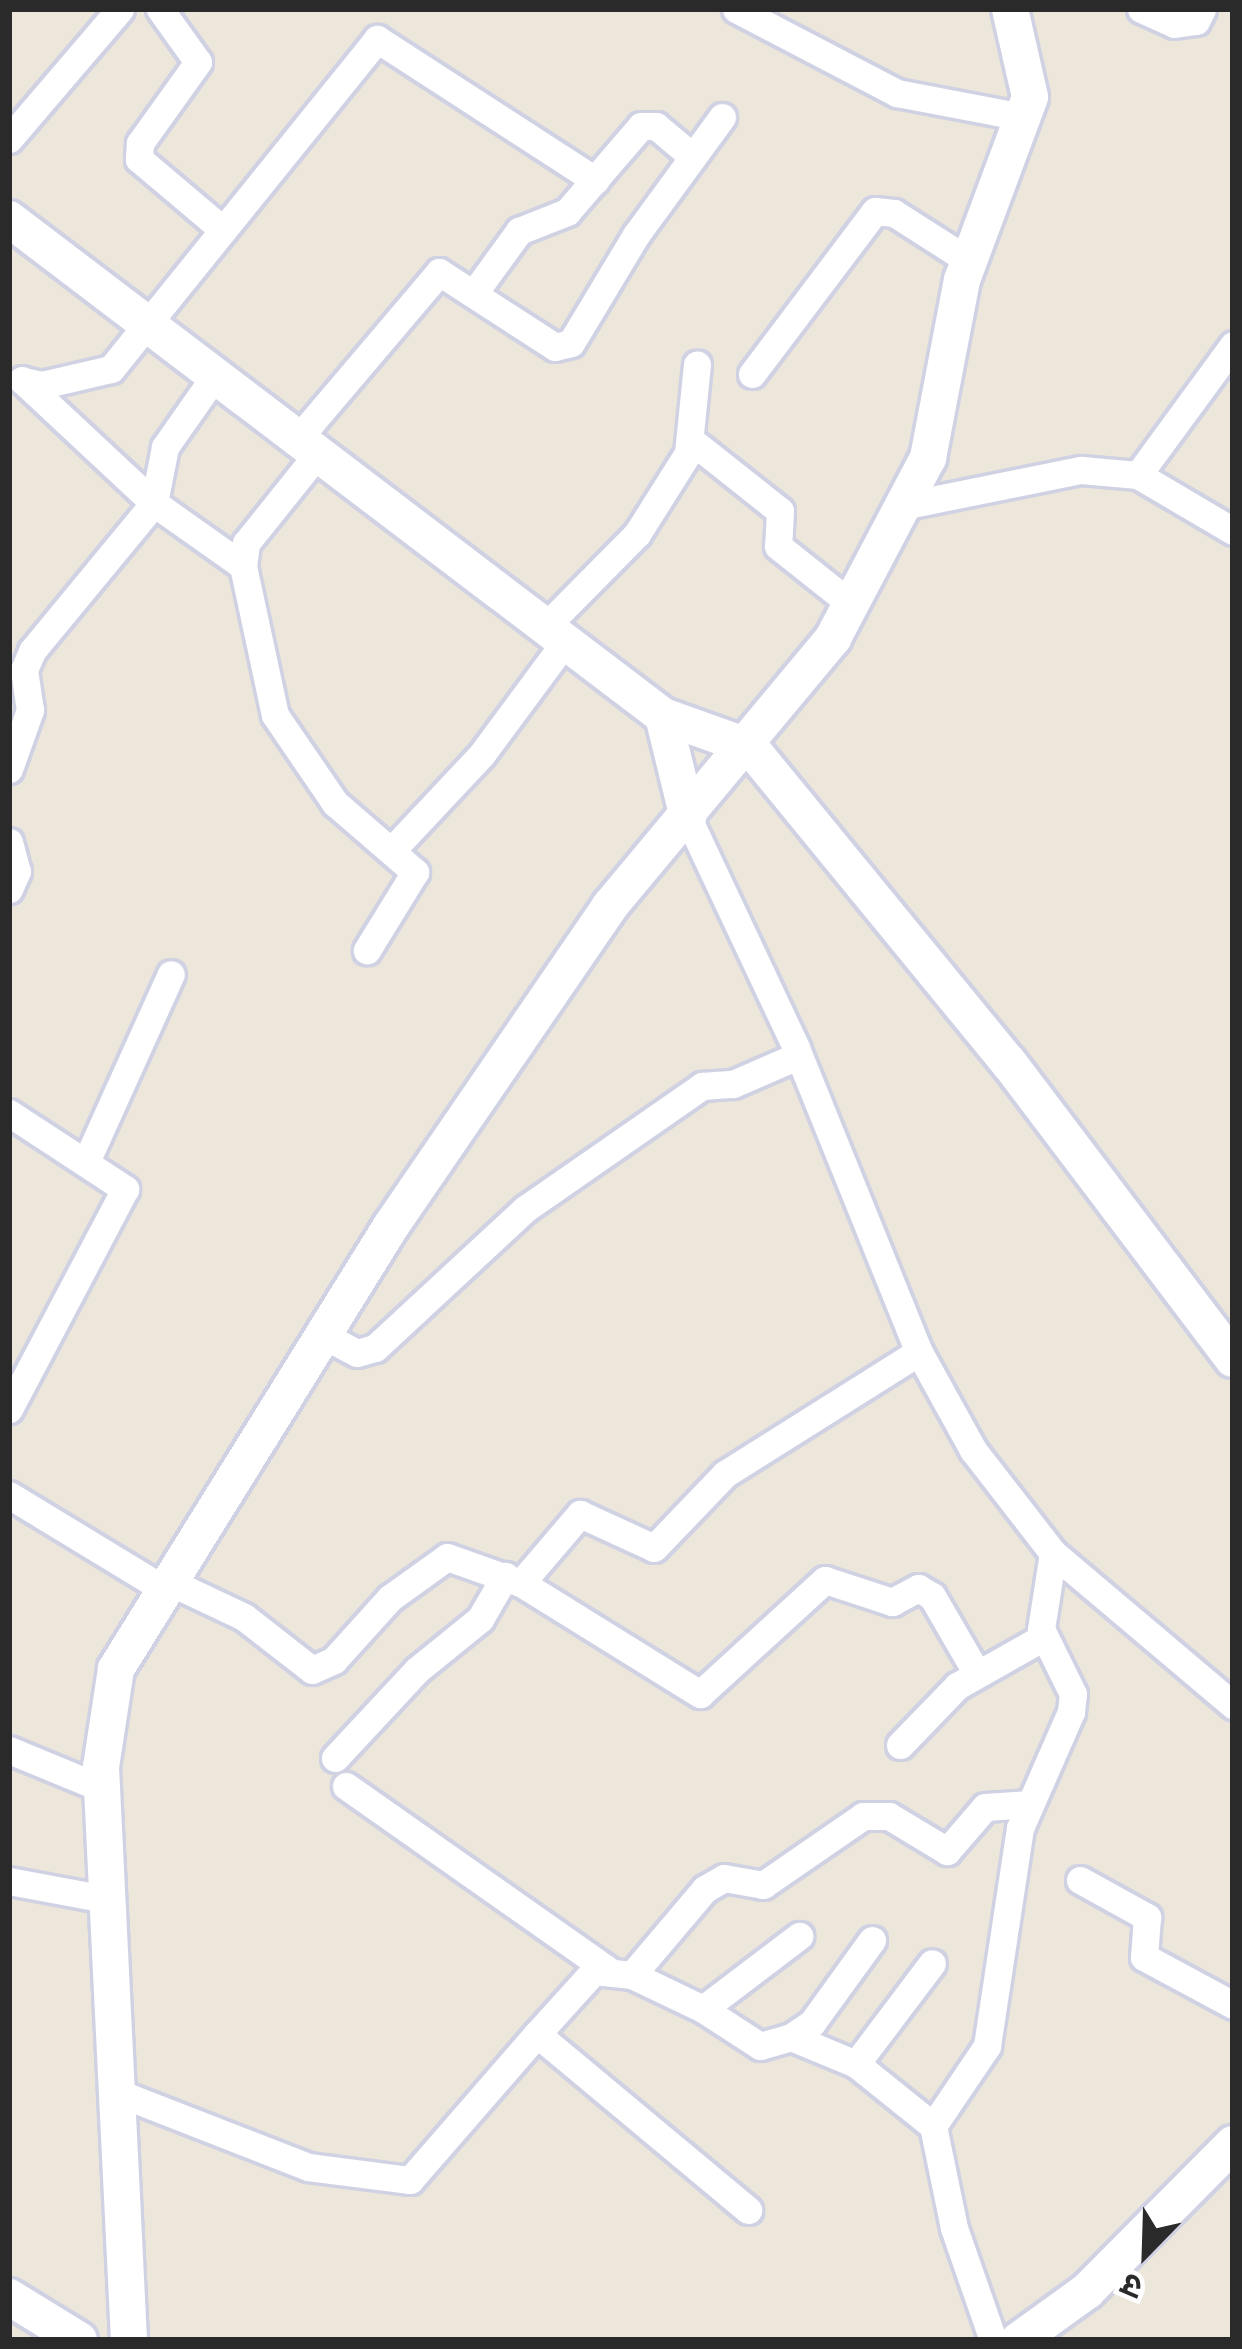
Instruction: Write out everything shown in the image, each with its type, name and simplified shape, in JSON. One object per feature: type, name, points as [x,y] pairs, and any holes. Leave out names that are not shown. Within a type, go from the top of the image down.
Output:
[{"type":"street","points":[[9,140],[120,9]]},
{"type":"street","points":[[160,9],[198,62],[140,143],[139,159],[223,230]]},
{"type":"street","points":[[736,9],[897,93],[1023,117]]},
{"type":"street","points":[[129,2340],[101,1788],[116,1669],[323,1335],[610,906],[750,747],[851,604],[928,458],[969,261],[1030,98],[1010,9]]},
{"type":"street","points":[[1141,9],[1174,24],[1196,21],[1202,9]]},
{"type":"street","points":[[16,376],[42,385],[111,369],[377,39],[595,180]]},
{"type":"street","points":[[367,950],[416,880],[392,850],[335,803],[275,716],[243,566],[246,543],[305,450],[432,275],[474,293],[565,347],[722,117]]},
{"type":"street","points":[[474,293],[526,225],[566,212],[649,123],[693,157]]},
{"type":"street","points":[[752,374],[874,211],[895,213],[969,261]]},
{"type":"street","points":[[9,219],[212,380],[663,716],[750,747],[1009,1063],[1233,1358]]},
{"type":"street","points":[[1138,475],[1233,345]]},
{"type":"street","points":[[392,850],[482,754],[554,635],[637,534],[693,442],[697,364]]},
{"type":"street","points":[[16,376],[154,502],[243,566]]},
{"type":"street","points":[[9,769],[30,710],[17,663],[154,502],[165,447],[212,380]]},
{"type":"street","points":[[693,442],[780,511],[778,545],[851,604]]},
{"type":"street","points":[[902,506],[1081,470],[1138,475],[1233,531]]},
{"type":"street","points":[[663,716],[688,818],[919,1352],[985,1467],[1053,1552],[1233,1706]]},
{"type":"street","points":[[9,842],[17,871],[9,889]]},
{"type":"street","points":[[86,1162],[171,974]]},
{"type":"street","points":[[323,1335],[357,1353],[375,1348],[525,1209],[702,1086],[733,1084],[795,1057]]},
{"type":"street","points":[[9,1113],[121,1181],[123,1200],[17,1373],[9,1409]]},
{"type":"street","points":[[335,1758],[417,1670],[480,1619],[580,1514],[654,1547],[724,1474],[919,1352]]},
{"type":"street","points":[[9,1495],[167,1586],[244,1617],[312,1670],[334,1660],[390,1598],[447,1557],[513,1580],[692,1693],[708,1692],[825,1580],[892,1602],[926,1589],[976,1672]]},
{"type":"street","points":[[933,2126],[987,2046],[1016,1844],[1073,1700],[1042,1638],[1053,1552]]},
{"type":"street","points":[[900,1745],[976,1672],[1042,1638]]},
{"type":"street","points":[[9,1750],[101,1788]]},
{"type":"street","points":[[346,1786],[619,1972],[703,2009],[760,2046],[791,2037],[812,2023],[872,1940]]},
{"type":"street","points":[[116,2092],[308,2167],[410,2180],[578,1982],[619,1972],[705,1888],[724,1878],[763,1885],[863,1816],[889,1816],[947,1851],[993,1802],[1030,1804]]},
{"type":"street","points":[[1080,1880],[1147,1917],[1144,1958],[1233,2005]]},
{"type":"street","points":[[9,1881],[105,1899]]},
{"type":"street","points":[[703,2009],[799,1936]]},
{"type":"street","points":[[856,2064],[932,1963]]},
{"type":"street","points":[[537,2034],[748,2210]]},
{"type":"street","points":[[791,2037],[856,2064],[933,2126],[954,2228],[992,2340]]},
{"type":"street","points":[[1019,2340],[1087,2291],[1233,2144]]},
{"type":"street","points":[[9,2297],[79,2340]]}]
